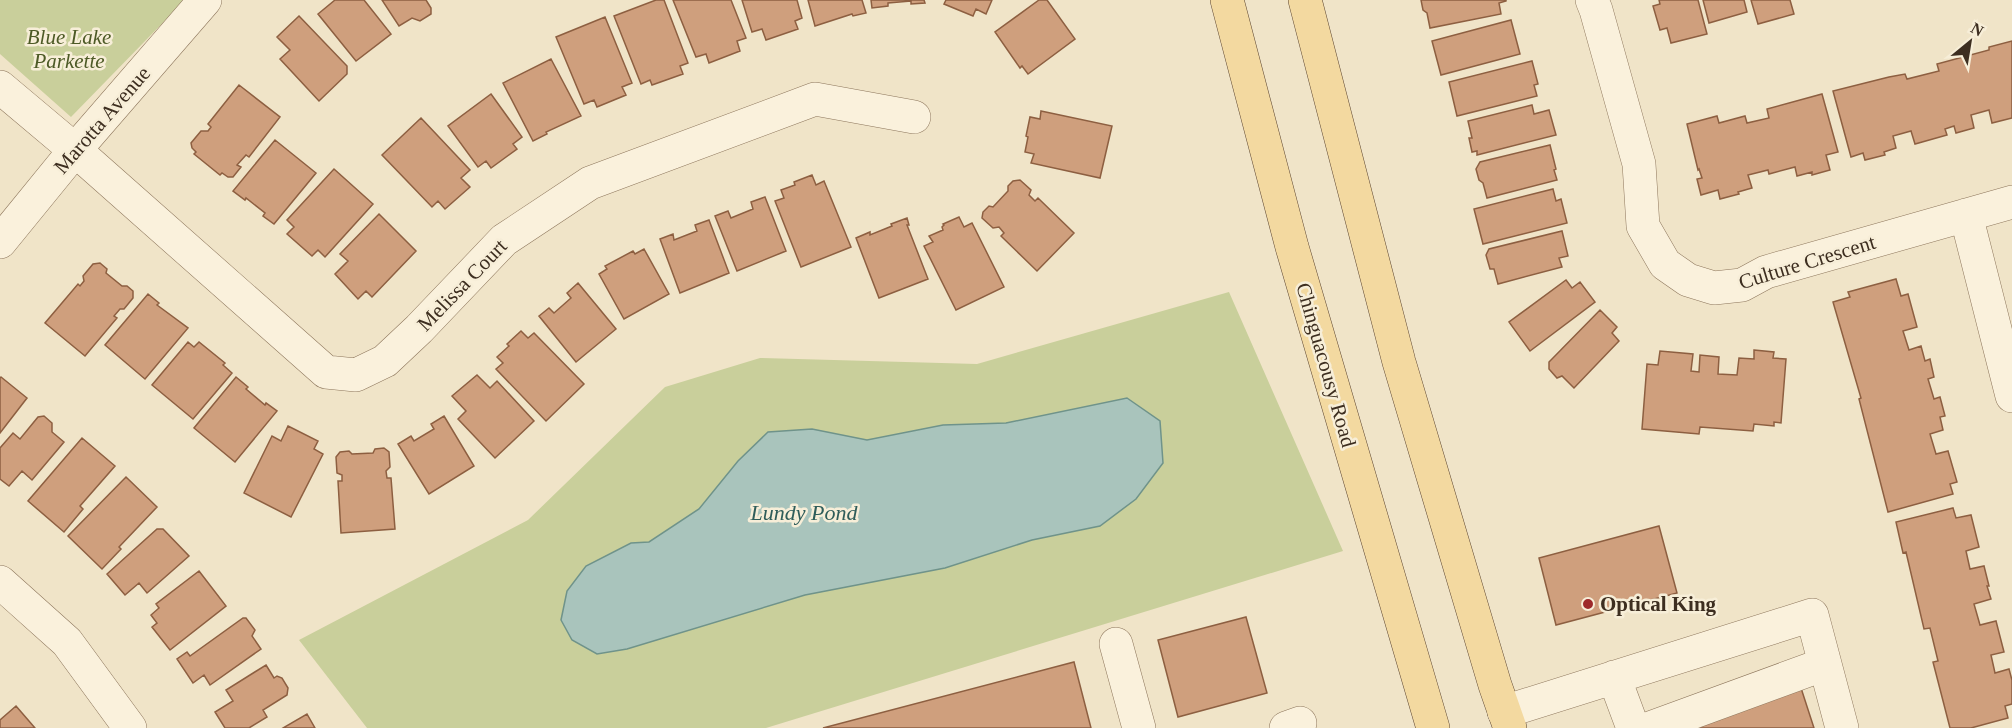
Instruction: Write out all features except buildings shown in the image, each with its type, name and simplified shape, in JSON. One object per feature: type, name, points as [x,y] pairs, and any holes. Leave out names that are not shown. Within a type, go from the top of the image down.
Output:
[{"type":"main road","name":"Chinguacousy Road","points":[[1227,0],[1292,247],[1433,728]]},
{"type":"main road","points":[[1305,0],[1399,362],[1507,720]]},
{"type":"street","name":"Marotta Avenue","points":[[0,242],[75,150],[205,0]]},
{"type":"street","name":"Culture Crescent","points":[[1592,0],[1640,164],[1643,226],[1665,264],[1688,280],[1714,288],[1742,285],[1766,272],[2012,202]]},
{"type":"street","name":"Melissa Court","points":[[0,87],[75,150],[326,372],[356,375],[385,361],[419,330],[504,240],[590,183],[815,99],[914,117]]},
{"type":"street","points":[[1966,215],[2012,396]]},
{"type":"street","points":[[0,582],[67,642],[130,728]]},
{"type":"street","points":[[1507,720],[1614,677],[1812,615],[1842,728]]},
{"type":"street","points":[[1116,644],[1139,728]]},
{"type":"street","points":[[1614,677],[1638,725],[1735,681],[1766,686],[1825,664]]},
{"type":"green space","name":"Blue Lake Parkette","points":[[0,0],[185,0],[71,117],[0,54]]},
{"type":"green space","points":[[1229,292],[1343,551],[766,728],[367,728],[299,640],[528,520],[665,387],[760,358],[977,364]]},
{"type":"water","name":"Lundy Pond","points":[[1127,398],[1160,421],[1163,463],[1136,499],[1100,526],[1032,540],[945,568],[805,595],[627,649],[597,654],[572,640],[561,620],[567,591],[586,566],[631,543],[649,542],[699,509],[738,461],[768,432],[812,429],[867,440],[943,425],[1006,423]]},
{"type":"place","name":"Optical King","points":[[1588,604]]}]
